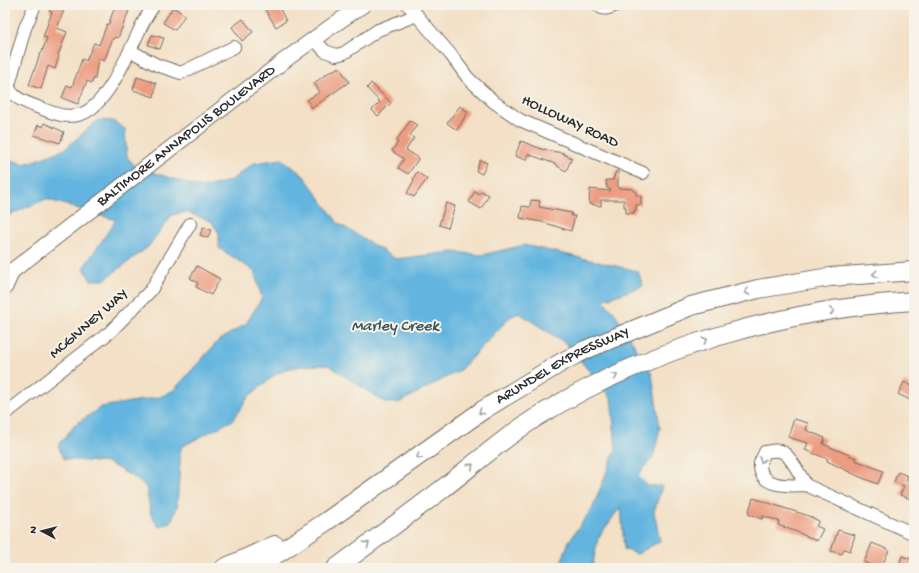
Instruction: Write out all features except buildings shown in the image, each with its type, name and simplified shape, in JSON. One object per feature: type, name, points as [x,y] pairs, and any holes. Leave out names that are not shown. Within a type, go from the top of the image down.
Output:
[{"type":"highway","name":"ARUNDEL EXPRESSWAY","points":[[256,568],[327,521],[483,410],[562,362],[585,350],[691,306],[758,289],[830,277],[914,271]]},
{"type":"highway","name":"ARUNDEL EXPRESSWAY","points":[[336,568],[442,490],[483,456],[544,412],[628,370],[668,353],[736,331],[789,319],[856,307],[914,301]]},
{"type":"highway","points":[[224,568],[327,521]]},
{"type":"main road","name":"BALTIMORE ANNAPOLIS BOULEVARD","points":[[5,287],[8,271],[314,39],[363,5]]},
{"type":"street","points":[[35,5],[25,28],[6,83],[18,99],[60,116],[81,114],[95,106],[109,87],[131,51],[143,23],[154,5]]},
{"type":"street","name":"HOLLOWAY ROAD","points":[[408,5],[451,55],[468,78],[494,102],[520,120],[643,173]]},
{"type":"street","points":[[598,5],[600,8],[608,9],[616,5]]},
{"type":"street","points":[[314,39],[325,51],[336,55],[344,53],[378,30],[417,15]]},
{"type":"street","points":[[131,51],[157,65],[181,73],[234,47]]},
{"type":"street","name":"MCGIVNEY WAY","points":[[5,414],[110,332],[151,290],[190,224]]},
{"type":"street","points":[[806,486],[914,534]]},
{"type":"water","name":"Marley Creek","points":[[98,120],[113,121],[125,129],[127,157],[136,167],[202,188],[230,181],[254,163],[282,159],[304,176],[338,223],[396,259],[453,252],[482,255],[524,245],[638,271],[643,286],[603,300],[616,315],[652,374],[660,428],[654,455],[638,476],[648,486],[662,486],[654,512],[660,541],[637,554],[624,549],[621,506],[598,538],[592,568],[559,568],[569,541],[593,507],[616,448],[611,398],[567,344],[519,313],[510,317],[460,370],[400,402],[386,403],[328,365],[301,366],[287,369],[275,375],[249,396],[233,420],[181,447],[177,507],[171,522],[159,527],[151,515],[146,487],[135,478],[108,463],[64,459],[58,446],[76,424],[101,407],[160,397],[174,390],[219,340],[246,324],[262,298],[254,271],[219,248],[219,233],[211,221],[186,212],[172,215],[148,247],[104,280],[90,280],[84,267],[116,220],[46,199],[5,218],[5,158],[24,164],[65,149]]}]
